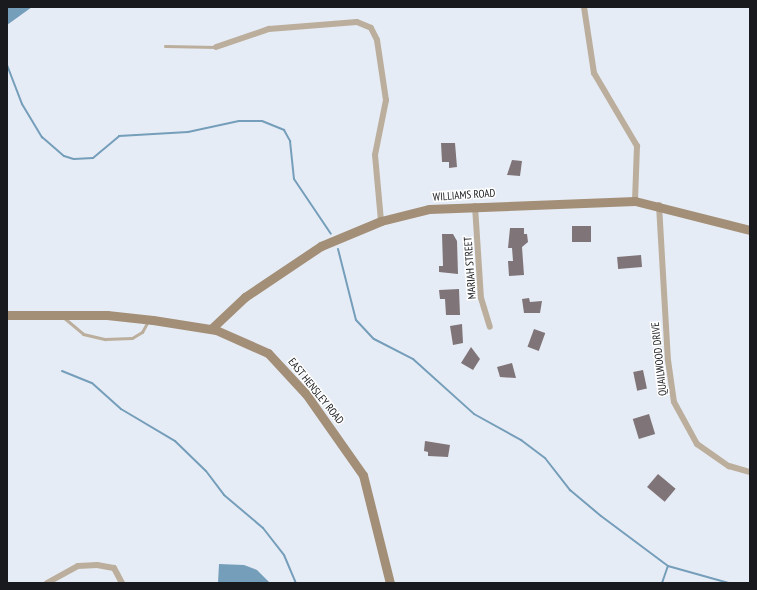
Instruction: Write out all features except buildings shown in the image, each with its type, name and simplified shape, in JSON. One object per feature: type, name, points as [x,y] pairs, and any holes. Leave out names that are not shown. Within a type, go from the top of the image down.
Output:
[{"type":"street","points":[[584,7],[594,73],[618,111],[637,146],[635,201]]},
{"type":"street","points":[[216,47],[269,29],[350,22],[371,28],[377,40],[386,100],[376,155],[381,221]]},
{"type":"street","name":"WILLIAMS ROAD","points":[[211,329],[246,298],[288,267],[321,246],[381,221],[429,209],[475,206],[635,201],[659,205],[750,230]]},
{"type":"street","name":"QUAILWOOD DRIVE","points":[[659,205],[668,360],[674,402],[697,444],[729,466],[750,472]]},
{"type":"street","name":"MARIAH STREET","points":[[475,206],[481,298],[490,327]]},
{"type":"street","name":"EAST HENSLEY ROAD","points":[[7,315],[60,315],[149,320],[211,329],[268,353],[306,394],[344,446],[370,492],[390,583]]},
{"type":"street","points":[[47,583],[78,566],[97,565],[114,568],[122,583]]},
{"type":"lane","points":[[165,46],[216,47]]},
{"type":"lane","points":[[60,315],[83,334],[105,339],[132,338],[142,332],[149,320]]},
{"type":"water","points":[[7,7],[32,7],[7,25]]},
{"type":"water","points":[[219,564],[244,565],[257,570],[270,583],[218,583]]},
{"type":"waterway","points":[[7,65],[22,104],[42,137],[64,156],[74,159],[93,158],[119,136],[188,132],[239,121],[262,121],[284,130],[290,141],[294,179],[331,234]]},
{"type":"waterway","points":[[338,249],[356,320],[374,339],[413,359],[474,414],[521,440],[545,458],[570,490],[601,516],[668,566],[729,583]]},
{"type":"waterway","points":[[62,371],[92,383],[121,409],[175,441],[206,471],[224,495],[263,528],[284,555],[296,583]]},
{"type":"waterway","points":[[662,583],[668,566]]}]
